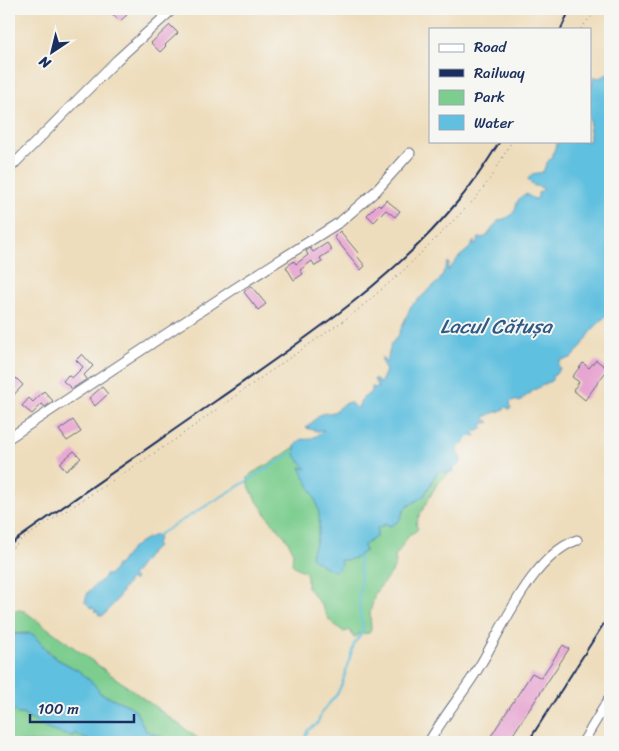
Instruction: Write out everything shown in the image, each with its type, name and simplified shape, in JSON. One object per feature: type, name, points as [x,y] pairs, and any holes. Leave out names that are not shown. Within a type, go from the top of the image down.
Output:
[{"type":"street","points":[[9,168],[116,60],[173,9]]},
{"type":"street","points":[[9,438],[225,295],[340,222],[376,191],[410,153]]},
{"type":"street","points":[[429,742],[446,714],[477,671],[523,590],[535,573],[561,549],[576,540]]},
{"type":"street","points":[[582,742],[610,697]]},
{"type":"path","points":[[582,28],[600,9]]},
{"type":"path","points":[[9,551],[21,540],[176,439],[353,314],[404,270],[476,198],[492,176],[511,142]]},
{"type":"green space","points":[[296,446],[295,450],[298,460],[308,470],[301,467],[318,505],[319,530],[311,554],[315,560],[328,569],[339,560],[347,560],[359,556],[365,551],[363,546],[376,536],[377,528],[384,523],[387,525],[400,517],[410,503],[424,496],[436,474],[440,471],[449,473],[437,484],[418,518],[416,525],[418,529],[409,535],[395,557],[396,563],[392,572],[375,593],[370,613],[371,630],[369,633],[359,634],[354,638],[350,630],[344,632],[329,620],[322,606],[307,587],[306,573],[292,564],[293,552],[287,539],[271,521],[248,484],[248,477],[252,473],[273,462]]},
{"type":"green space","points":[[19,610],[24,611],[203,742],[163,742],[157,735],[146,731],[135,710],[100,693],[79,671],[57,659],[30,633],[9,634],[9,613]]},
{"type":"green space","points":[[9,705],[18,714],[24,714],[45,728],[71,736],[75,733],[95,742],[9,742]]},
{"type":"water","name":"Lacul Cătușa","points":[[610,71],[610,312],[593,329],[579,350],[571,358],[560,360],[558,365],[560,368],[551,377],[553,379],[551,381],[532,391],[520,402],[514,400],[510,402],[511,408],[506,407],[488,416],[485,415],[485,419],[490,422],[482,424],[483,428],[473,432],[476,436],[470,436],[457,449],[461,461],[460,464],[449,473],[440,471],[436,474],[424,496],[405,508],[399,521],[391,526],[384,524],[382,527],[377,528],[377,536],[363,546],[365,552],[361,553],[359,557],[340,560],[341,565],[336,571],[328,569],[311,557],[318,534],[319,512],[300,467],[307,469],[296,455],[296,444],[302,439],[314,437],[324,430],[317,431],[306,428],[321,414],[334,412],[343,404],[350,402],[358,408],[361,400],[372,391],[372,387],[378,388],[374,379],[380,384],[386,371],[382,363],[382,357],[387,362],[391,344],[398,336],[411,306],[440,280],[448,262],[448,271],[459,257],[470,248],[474,241],[474,245],[476,245],[479,238],[486,237],[499,220],[511,215],[521,197],[526,194],[534,199],[538,198],[538,193],[543,188],[532,185],[528,179],[532,174],[543,172],[557,143],[592,142],[592,84],[594,76],[601,78]]},
{"type":"water","points":[[156,535],[159,538],[156,543],[157,547],[132,576],[135,579],[134,581],[130,579],[104,615],[101,616],[98,614],[99,612],[94,611],[95,609],[85,602],[91,589],[105,575],[109,575],[135,546],[145,539]]},
{"type":"water","points":[[9,634],[33,634],[49,653],[79,671],[95,685],[100,693],[135,710],[146,731],[161,736],[163,742],[95,742],[75,733],[73,736],[62,734],[40,726],[32,719],[29,720],[28,716],[25,717],[24,714],[18,714],[9,705]]},
{"type":"building","points":[[107,9],[121,9],[127,15],[120,21]]},
{"type":"building","points":[[170,25],[178,33],[160,52],[151,43]]},
{"type":"building","points":[[386,200],[400,211],[395,217],[386,210],[374,222],[367,215],[378,204],[381,206]]},
{"type":"building","points":[[340,231],[359,254],[357,256],[365,266],[361,270],[334,237]]},
{"type":"building","points":[[327,243],[332,250],[320,258],[322,262],[315,266],[312,261],[300,270],[303,274],[294,280],[286,267],[294,261],[296,264],[308,255],[306,251],[310,248],[313,252]]},
{"type":"building","points":[[251,286],[266,304],[258,310],[244,292]]},
{"type":"building","points":[[82,354],[93,366],[84,375],[87,379],[72,389],[63,381],[68,375],[72,378],[83,367],[76,360]]},
{"type":"building","points":[[596,360],[608,369],[585,400],[573,390],[579,382],[572,377],[583,363],[589,368]]},
{"type":"building","points":[[16,378],[23,385],[9,400],[9,386]]},
{"type":"building","points":[[102,387],[108,394],[95,406],[89,398]]},
{"type":"building","points":[[44,391],[53,401],[45,407],[42,404],[32,414],[22,406],[29,398],[33,402]]},
{"type":"building","points":[[73,420],[81,432],[67,441],[59,430]]},
{"type":"building","points":[[74,451],[81,458],[66,471],[60,463]]},
{"type":"building","points":[[563,645],[569,649],[508,742],[487,742],[532,673],[541,678]]},
{"type":"waterway","points":[[158,535],[295,452]]},
{"type":"waterway","points":[[303,742],[308,730],[317,724],[322,712],[337,694],[342,684],[354,644],[362,633],[363,625],[360,616],[359,600],[361,583],[359,557]]},
{"type":"railway","points":[[561,28],[570,9]]},
{"type":"railway","points":[[9,545],[282,355],[376,283],[433,230],[470,186],[499,142]]},
{"type":"railway","points":[[528,742],[610,614]]}]
